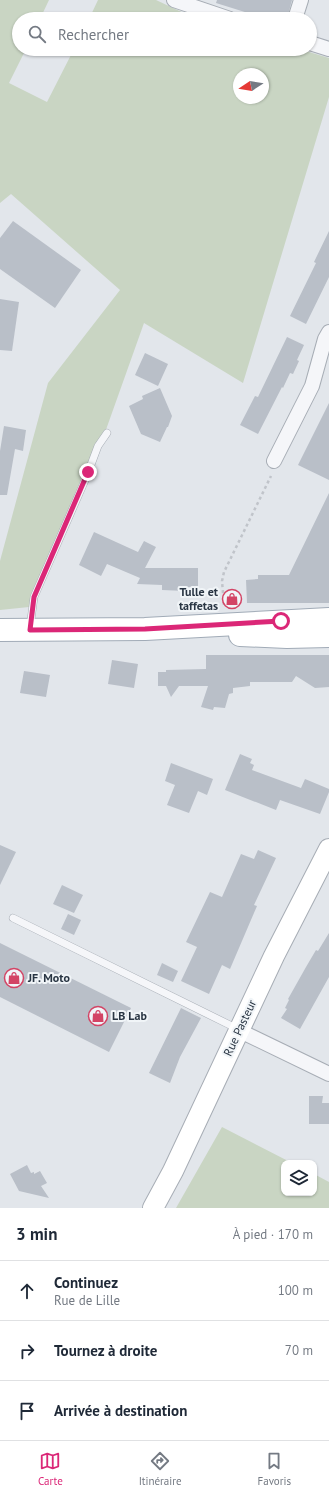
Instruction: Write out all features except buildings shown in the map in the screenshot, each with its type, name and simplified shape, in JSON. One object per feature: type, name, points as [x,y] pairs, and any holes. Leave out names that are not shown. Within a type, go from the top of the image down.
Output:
[{"type":"main road","points":[[0,630],[145,629],[329,618]]},
{"type":"main road","points":[[145,629],[270,637],[329,636]]},
{"type":"main road","name":"Rue Pasteur","points":[[153,1208],[176,1164],[238,1030],[329,849]]},
{"type":"street","points":[[174,0],[209,12]]},
{"type":"street","points":[[297,12],[301,0]]},
{"type":"street","points":[[317,45],[329,49]]},
{"type":"street","points":[[274,461],[312,386],[325,339],[329,332]]},
{"type":"street","points":[[238,1030],[329,1074]]},
{"type":"lane","points":[[30,630],[34,597],[86,478],[98,446],[107,433]]},
{"type":"lane","points":[[13,918],[238,1030]]},
{"type":"path","points":[[225,624],[222,581],[224,572],[273,472],[274,461]]},
{"type":"green space","points":[[0,0],[49,0],[43,12],[12,12],[12,56],[22,56],[9,83],[47,102],[70,56],[317,56],[317,54],[329,58],[329,97],[243,383],[144,323],[87,483],[29,607],[0,610],[0,561],[48,383],[120,290],[11,194],[0,203]]},
{"type":"green space","points":[[98,0],[156,0],[182,12],[92,12]]},
{"type":"green space","points":[[222,1127],[286,1160],[281,1160],[281,1196],[317,1196],[317,1176],[329,1182],[329,1208],[176,1208]]},
{"type":"place","name":"Tulle et taffetas","points":[[232,599]]},
{"type":"place","name":"JF. Moto","points":[[14,978]]},
{"type":"place","name":"LB Lab","points":[[98,1016]]},
{"type":"route","points":[[88,472],[34,597],[30,630],[145,629],[281,621]]}]
